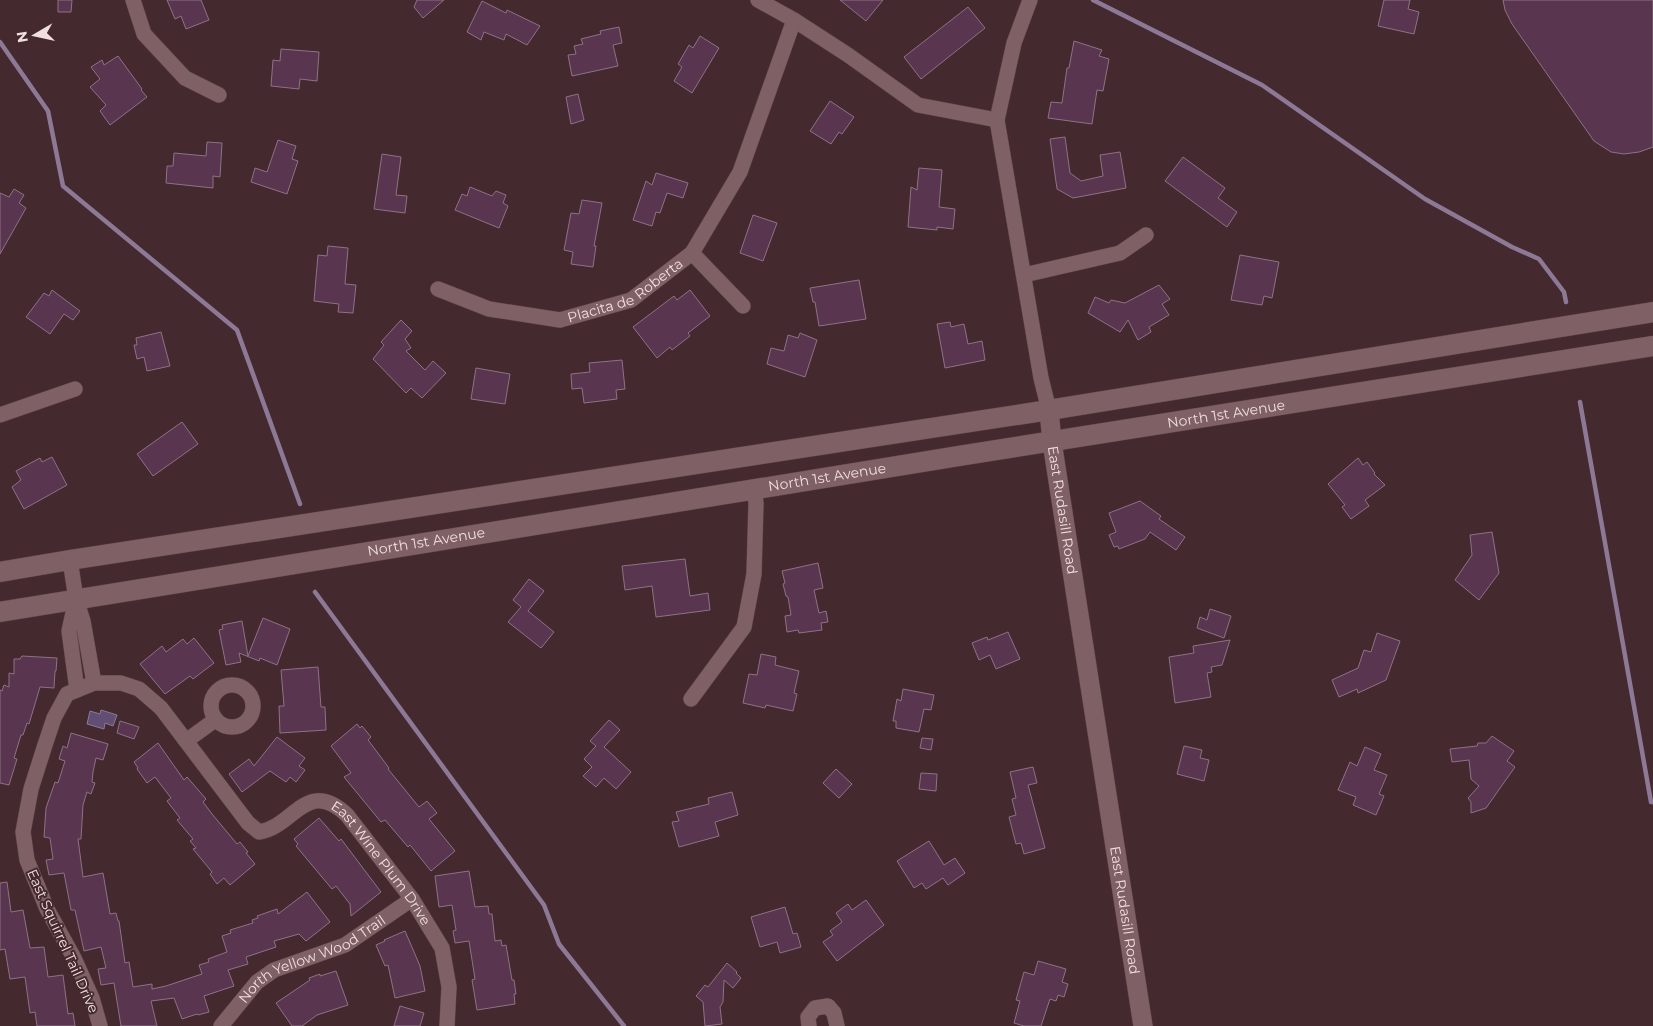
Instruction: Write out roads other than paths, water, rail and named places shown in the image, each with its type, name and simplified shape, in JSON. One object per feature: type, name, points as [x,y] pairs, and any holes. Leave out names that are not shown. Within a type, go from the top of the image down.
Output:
[{"type":"main road","points":[[0,572],[1049,410],[1653,312]]},
{"type":"main road","name":"North 1st Avenue","points":[[0,612],[754,488],[1653,346]]},
{"type":"street","points":[[132,0],[144,34],[185,78],[219,95]]},
{"type":"street","points":[[758,0],[794,20],[848,55],[918,105],[997,120]]},
{"type":"street","name":"East Rudasill Road","points":[[1030,0],[1014,43],[997,120],[1041,378],[1049,410],[1052,442],[1143,1026]]},
{"type":"street","name":"Placita de Roberta","points":[[438,289],[488,308],[560,320],[631,300],[692,253],[740,172],[794,20]]},
{"type":"street","points":[[1024,275],[1120,253],[1146,235]]},
{"type":"street","name":"Placita de Roberta","points":[[692,253],[743,306]]},
{"type":"street","points":[[0,414],[75,389]]},
{"type":"street","points":[[691,699],[744,627],[754,574],[756,503],[754,488]]},
{"type":"street","points":[[70,560],[93,683]]},
{"type":"street","points":[[76,600],[69,631],[76,690]]},
{"type":"street","name":"East Squirrel Tail Drive","points":[[93,683],[67,694],[54,718],[31,789],[23,832],[27,860],[47,909],[74,958],[92,998],[100,1026]]},
{"type":"street","name":"East Wine Plum Drive","points":[[93,683],[121,683],[139,689],[160,708],[248,823],[259,832],[270,830],[307,803],[328,803],[341,810],[412,899],[442,948],[449,987],[447,1026]]},
{"type":"street","points":[[186,741],[215,720]]},
{"type":"street","name":"North Yellow Wood Trail","points":[[221,1026],[257,982],[274,970],[345,945],[412,899]]},
{"type":"street","points":[[809,1026],[808,1018],[815,1008],[828,1006],[834,1013],[837,1026]]},
{"type":"waterway","points":[[1093,0],[1262,85],[1425,199],[1512,247],[1539,259],[1564,292],[1566,302]]},
{"type":"waterway","points":[[0,42],[48,111],[63,186],[237,330],[300,504]]},
{"type":"waterway","points":[[1580,402],[1651,802],[1653,802]]},
{"type":"waterway","points":[[315,592],[544,905],[559,944],[624,1026]]}]
